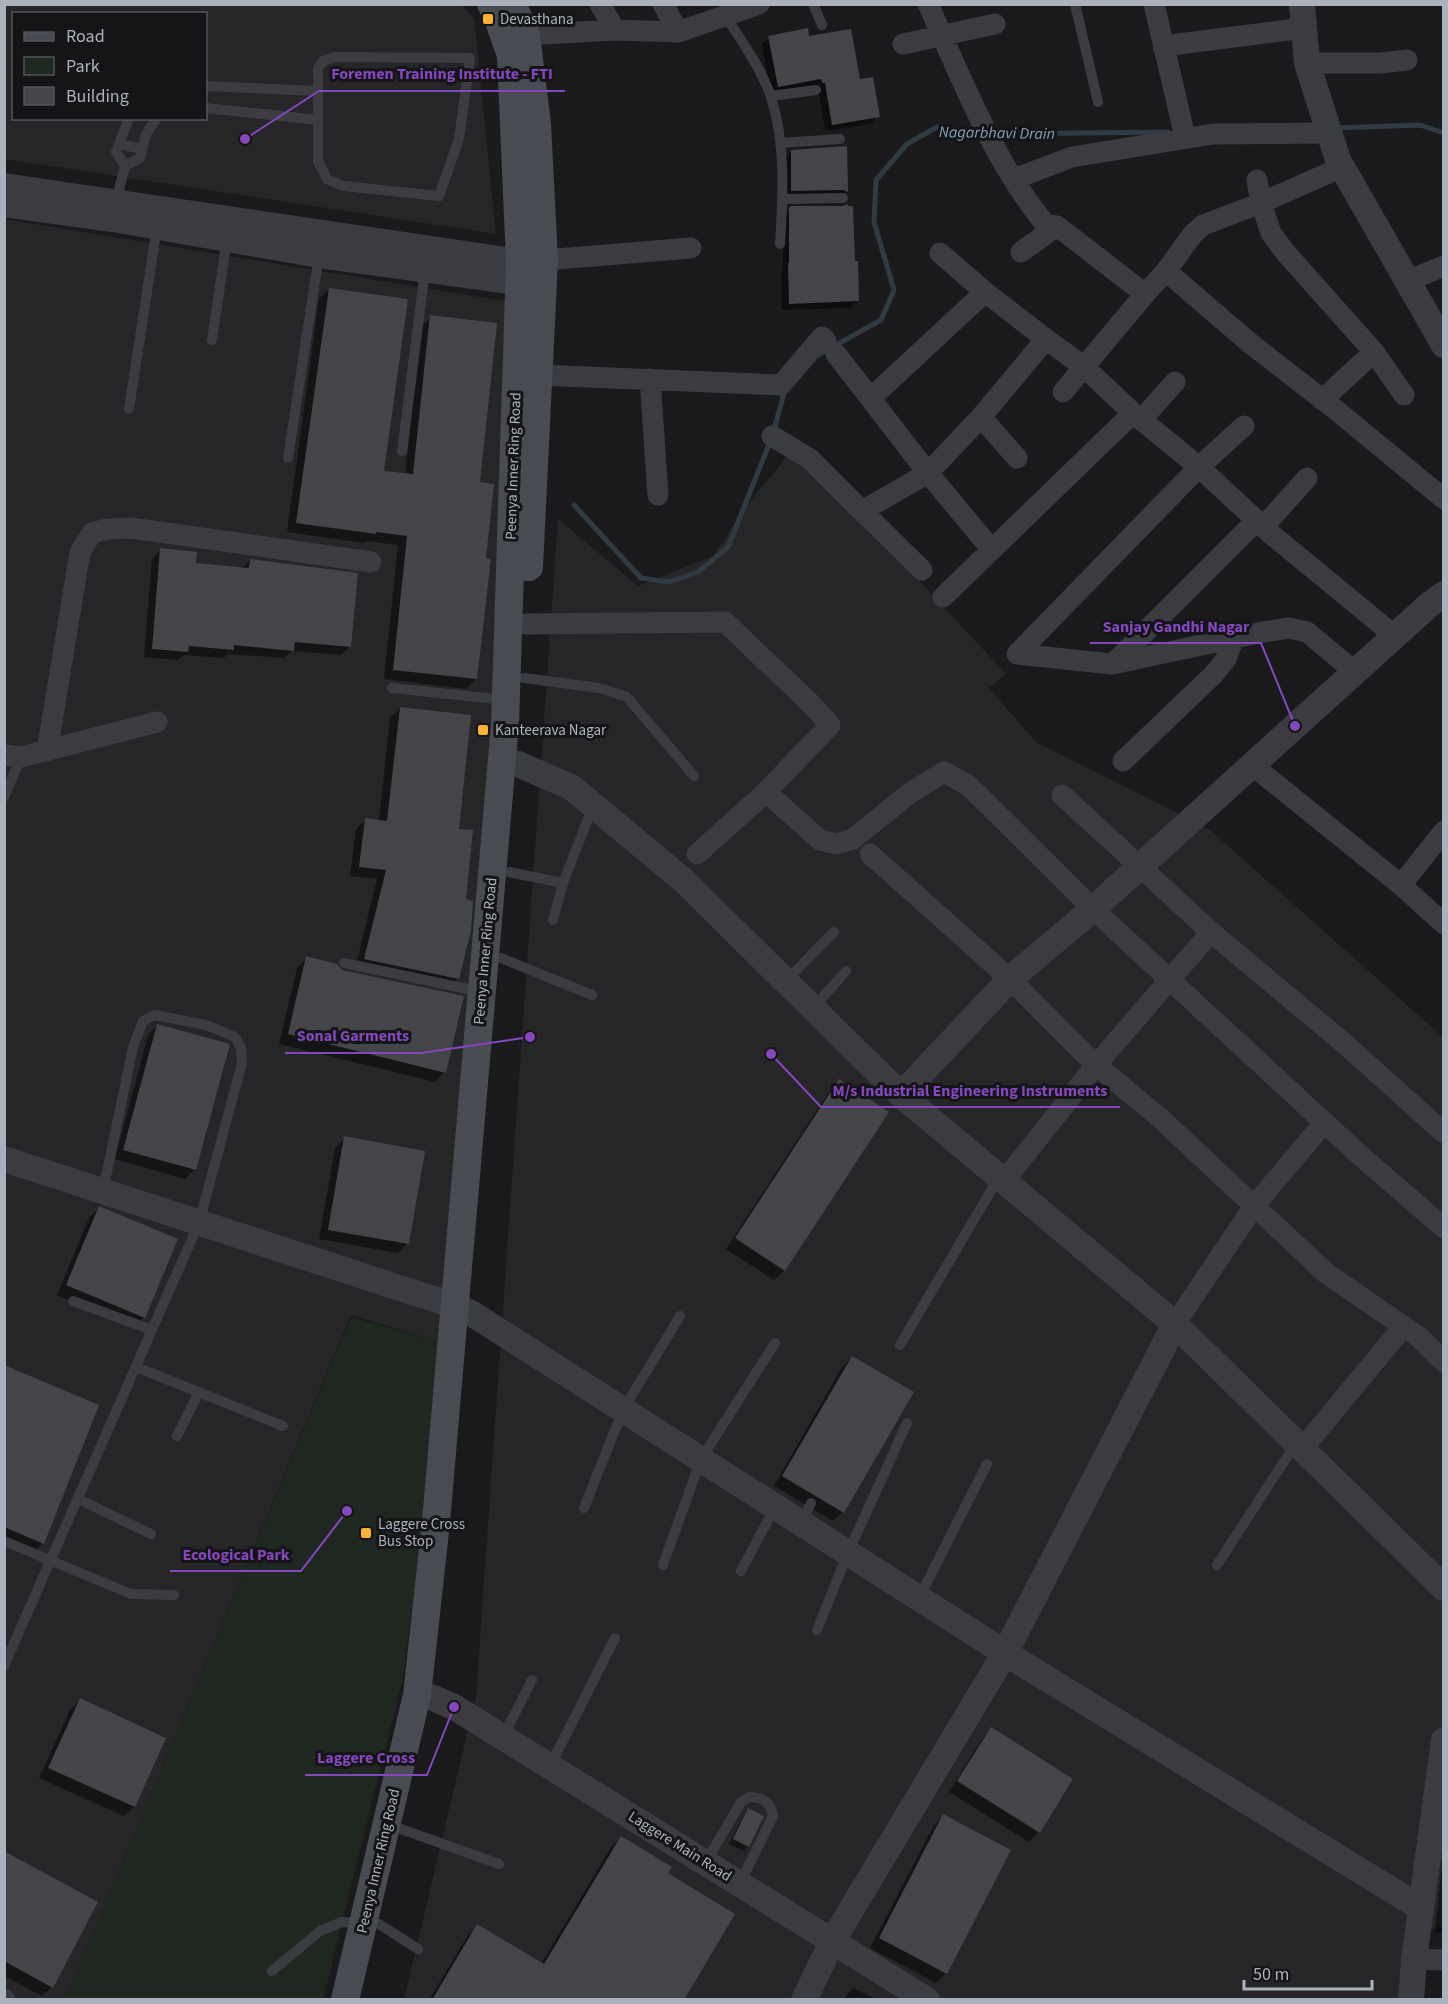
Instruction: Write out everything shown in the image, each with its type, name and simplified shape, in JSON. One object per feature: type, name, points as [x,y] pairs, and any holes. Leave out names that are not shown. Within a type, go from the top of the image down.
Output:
[{"type":"main road","name":"Peenya Inner Ring Road","points":[[463,1310],[482,992],[510,763],[524,678],[538,375],[511,55],[491,4]]},
{"type":"main road","name":"Peenya Inner Ring Road","points":[[345,2000],[401,1829],[424,1696],[509,872],[510,763],[506,700],[531,273],[537,124],[526,35],[512,4]]},
{"type":"main road","name":"Peenya Inner Ring Road","points":[[362,2000],[371,1924],[424,1696]]},
{"type":"street","points":[[600,4],[615,30]]},
{"type":"street","points":[[663,4],[678,33]]},
{"type":"street","points":[[526,35],[615,30],[678,33],[759,4]]},
{"type":"street","points":[[928,4],[975,110],[1025,199],[1045,224],[1057,226],[1145,294]]},
{"type":"street","points":[[1154,4],[1184,133]]},
{"type":"street","points":[[1163,46],[1303,16],[1307,63],[1340,164],[1443,345]]},
{"type":"street","points":[[903,44],[994,24]]},
{"type":"street","points":[[1307,63],[1380,63],[1407,60]]},
{"type":"street","points":[[1014,178],[1072,157],[1184,133],[1329,133]]},
{"type":"street","points":[[1063,392],[1166,271],[1193,234],[1203,225],[1261,203],[1340,164]]},
{"type":"street","points":[[1257,180],[1261,203],[1271,233],[1285,252],[1374,352],[1404,395]]},
{"type":"street","points":[[4,186],[114,211],[531,273]]},
{"type":"street","points":[[4,204],[114,211],[157,227],[319,255],[425,270],[531,273],[691,248]]},
{"type":"street","points":[[1021,252],[1057,226]]},
{"type":"street","points":[[940,253],[985,292],[1083,366],[1199,467],[1260,524],[1395,636]]},
{"type":"street","points":[[1407,281],[1443,266]]},
{"type":"street","points":[[1166,271],[1251,345],[1443,499]]},
{"type":"street","points":[[871,398],[985,292]]},
{"type":"street","points":[[538,375],[781,385],[822,337],[928,473],[992,550]]},
{"type":"street","points":[[862,511],[928,473],[981,417],[1046,339]]},
{"type":"street","points":[[1322,400],[1374,352]]},
{"type":"street","points":[[650,379],[658,495]]},
{"type":"street","points":[[943,597],[1175,382]]},
{"type":"street","points":[[981,417],[1017,458]]},
{"type":"street","points":[[1244,426],[1199,467],[1017,654],[1112,664],[1289,628],[1307,632],[1355,672]]},
{"type":"street","points":[[772,436],[810,459],[922,570]]},
{"type":"street","points":[[1112,664],[1307,478]]},
{"type":"street","points":[[47,751],[80,552],[92,533],[107,529],[130,528],[371,562]]},
{"type":"street","points":[[901,1095],[1010,979],[1093,909],[1443,594]]},
{"type":"street","points":[[526,624],[724,622],[810,703],[830,725],[766,792],[697,854]]},
{"type":"street","points":[[1123,761],[1214,675],[1226,659],[1234,638]]},
{"type":"street","points":[[10,758],[47,751],[157,722]]},
{"type":"street","points":[[510,763],[571,787],[683,880],[901,1095],[1175,1324],[1443,1588]]},
{"type":"street","points":[[1252,765],[1401,885],[1443,924]]},
{"type":"street","points":[[766,792],[820,840],[837,844],[853,839],[910,793],[944,772],[968,785],[1093,909],[1169,980],[1443,1228]]},
{"type":"street","points":[[1062,795],[1211,932],[1345,1044],[1443,1133]]},
{"type":"street","points":[[1401,885],[1443,831]]},
{"type":"street","points":[[870,854],[1010,979],[1096,1065],[1158,1118],[1326,1273],[1419,1337],[1443,1362]]},
{"type":"street","points":[[1002,1179],[1096,1065],[1211,932]]},
{"type":"street","points":[[804,2000],[833,1940],[1005,1653],[1175,1324],[1254,1206],[1324,1122]]},
{"type":"street","points":[[4,1159],[463,1310],[775,1507],[806,1513],[848,1553],[918,1598],[1421,1908]]},
{"type":"street","points":[[1299,1446],[1404,1326]]},
{"type":"street","name":"Laggere Main Road","points":[[424,1696],[454,1707],[927,2000]]},
{"type":"street","points":[[1411,2000],[1414,1959],[1443,1740]]},
{"type":"street","points":[[1414,1959],[1443,1960]]},
{"type":"lane","points":[[813,4],[822,25]]},
{"type":"lane","points":[[1075,4],[1098,102]]},
{"type":"lane","points":[[725,16],[749,52],[771,96],[784,177],[780,244]]},
{"type":"lane","points":[[335,57],[470,58],[459,139],[440,196],[343,186],[327,179],[318,161],[318,120],[318,68],[323,61],[335,57]]},
{"type":"lane","points":[[207,86],[317,91]]},
{"type":"lane","points":[[771,96],[816,90]]},
{"type":"lane","points":[[207,108],[318,120]]},
{"type":"lane","points":[[114,211],[125,166],[116,152],[128,120]]},
{"type":"lane","points":[[125,166],[140,158],[146,134],[156,120]]},
{"type":"lane","points":[[780,143],[840,138]]},
{"type":"lane","points":[[119,144],[142,149]]},
{"type":"lane","points":[[783,199],[843,198]]},
{"type":"lane","points":[[129,409],[157,227]]},
{"type":"lane","points":[[212,340],[227,239]]},
{"type":"lane","points":[[288,458],[319,255]]},
{"type":"lane","points":[[402,451],[425,270]]},
{"type":"lane","points":[[524,678],[599,688],[627,697],[694,776]]},
{"type":"lane","points":[[392,688],[506,700]]},
{"type":"lane","points":[[4,797],[10,758]]},
{"type":"lane","points":[[553,920],[563,883],[593,806]]},
{"type":"lane","points":[[509,872],[563,883]]},
{"type":"lane","points":[[785,981],[834,932]]},
{"type":"lane","points":[[501,958],[592,995]]},
{"type":"lane","points":[[344,963],[482,992]]},
{"type":"lane","points":[[813,1008],[846,971]]},
{"type":"lane","points":[[4,1666],[199,1223],[242,1063],[241,1048],[236,1037],[206,1025],[155,1015],[142,1021],[133,1047],[103,1191]]},
{"type":"lane","points":[[900,1345],[1002,1179]]},
{"type":"lane","points":[[73,1300],[152,1330]]},
{"type":"lane","points":[[584,1508],[623,1410],[680,1316]]},
{"type":"lane","points":[[663,1565],[701,1460],[775,1343]]},
{"type":"lane","points":[[136,1367],[283,1426]]},
{"type":"lane","points":[[177,1436],[199,1392]]},
{"type":"lane","points":[[817,1630],[848,1553],[907,1423]]},
{"type":"lane","points":[[1217,1565],[1299,1446]]},
{"type":"lane","points":[[918,1598],[987,1464]]},
{"type":"lane","points":[[78,1499],[151,1534]]},
{"type":"lane","points":[[741,1570],[775,1507]]},
{"type":"lane","points":[[4,1541],[131,1594],[174,1595]]},
{"type":"lane","points":[[550,1766],[615,1638]]},
{"type":"lane","points":[[503,1737],[532,1680]]},
{"type":"lane","points":[[706,1862],[741,1802],[749,1797],[764,1800],[770,1804],[773,1816],[740,1883]]},
{"type":"lane","points":[[401,1829],[499,1864]]},
{"type":"lane","points":[[272,1971],[320,1931],[342,1922],[371,1924],[418,1949]]},
{"type":"shaded area","points":[[4,5],[462,5],[474,19],[496,234],[5,159]]},
{"type":"shaded area","points":[[4,219],[522,304],[447,1344],[351,1315],[65,2000],[4,1999]]},
{"type":"shaded area","points":[[795,447],[1006,674],[989,688],[1037,743],[1209,829],[1443,1037],[1443,1929],[1408,1928],[1400,1999],[404,2000],[476,1696],[558,519],[638,586],[713,556],[747,505]]},
{"type":"green space","points":[[351,1317],[447,1344],[403,1678],[323,1999],[65,2000]]},
{"type":"building","points":[[808,28],[809,36],[851,29],[860,79],[873,77],[880,117],[832,125],[825,83],[822,83],[821,79],[778,87],[768,36]]},
{"type":"building","points":[[847,146],[848,192],[843,190],[791,191],[791,150]]},
{"type":"building","points":[[848,204],[848,206],[853,206],[859,301],[789,304],[789,208],[791,206],[843,206]]},
{"type":"building","points":[[329,288],[408,299],[384,471],[413,474],[430,315],[497,323],[480,482],[494,484],[486,558],[491,559],[477,679],[393,670],[407,536],[296,523]]},
{"type":"building","points":[[160,548],[197,552],[196,563],[249,568],[250,559],[358,573],[351,647],[295,642],[294,651],[234,645],[234,650],[189,646],[188,652],[152,649]]},
{"type":"building","points":[[400,707],[471,715],[459,829],[473,830],[466,899],[473,901],[471,931],[459,979],[364,959],[386,870],[359,867],[365,818],[387,821]]},
{"type":"building","points":[[306,956],[337,964],[342,970],[464,996],[446,1073],[288,1034]]},
{"type":"building","points":[[157,1024],[230,1044],[196,1170],[123,1150]]},
{"type":"building","points":[[839,1079],[889,1112],[785,1271],[735,1238]]},
{"type":"building","points":[[344,1136],[425,1151],[409,1244],[328,1230]]},
{"type":"building","points":[[99,1206],[178,1239],[145,1318],[66,1285]]},
{"type":"building","points":[[852,1356],[914,1392],[844,1513],[782,1476]]},
{"type":"building","points":[[4,1365],[99,1405],[44,1544],[4,1527]]},
{"type":"building","points":[[80,1698],[166,1738],[135,1807],[48,1768]]},
{"type":"building","points":[[991,1727],[1073,1779],[1040,1833],[957,1781]]},
{"type":"building","points":[[748,1808],[764,1816],[749,1847],[733,1839]]},
{"type":"building","points":[[943,1814],[1011,1850],[947,1974],[879,1938]]},
{"type":"building","points":[[621,1836],[672,1867],[668,1873],[735,1914],[684,2000],[432,2000],[477,1924],[544,1964]]},
{"type":"building","points":[[4,1851],[98,1902],[53,1988],[4,1961]]},
{"type":"waterway","name":"Nagarbhavi Drain","points":[[1336,128],[1420,125],[1444,133]]},
{"type":"waterway","name":"Nagarbhavi Drain","points":[[818,355],[881,320],[894,290],[874,222],[876,180],[907,144],[937,127],[982,132]]},
{"type":"waterway","name":"Nagarbhavi Drain","points":[[994,134],[1168,132]]},
{"type":"waterway","name":"Nagarbhavi Drain","points":[[773,433],[785,390]]},
{"type":"waterway","name":"Nagarbhavi Drain","points":[[574,505],[641,578],[669,582],[698,572],[728,547],[770,442]]},
{"type":"place","name":"Devasthana","points":[[488,19]]},
{"type":"place","name":"Foremen Training Institute - FTI","points":[[245,139]]},
{"type":"place","name":"Sanjay Gandhi Nagar","points":[[1295,726]]},
{"type":"place","name":"Kanteerava Nagar","points":[[483,730]]},
{"type":"place","name":"Sonal Garments","points":[[530,1037]]},
{"type":"place","name":"M/s Industrial Engineering Instruments","points":[[771,1054]]},
{"type":"place","name":"Ecological Park","points":[[347,1511]]},
{"type":"place","name":"Laggere Cross Bus Stop","points":[[366,1533]]},
{"type":"place","name":"Laggere Cross","points":[[454,1707]]}]
